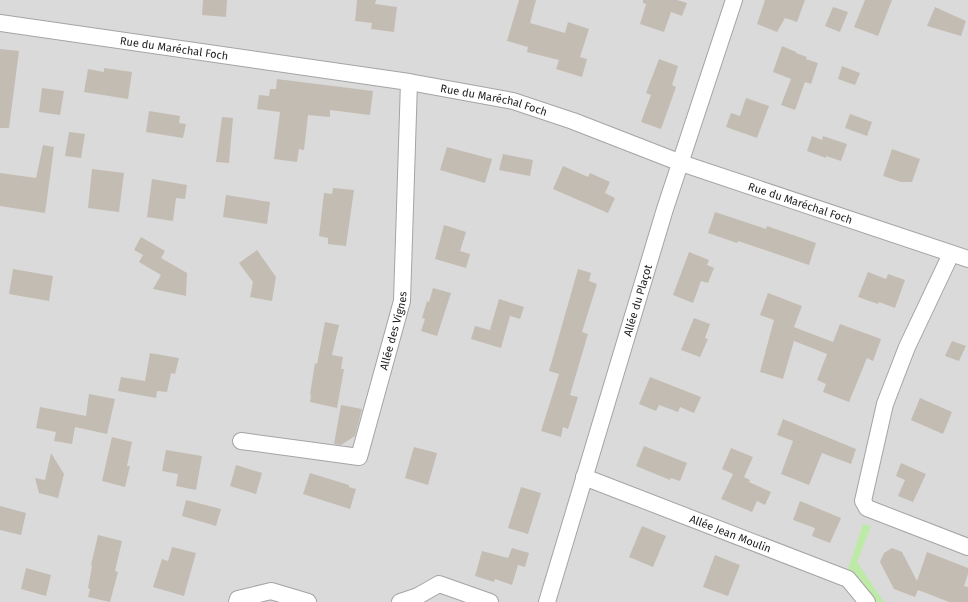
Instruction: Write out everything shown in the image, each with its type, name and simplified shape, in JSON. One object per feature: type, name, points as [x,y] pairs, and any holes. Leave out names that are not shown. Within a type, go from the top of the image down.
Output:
[{"type":"street","name":"Allée du Plaçot","points":[[547,602],[681,163],[734,0]]},
{"type":"street","name":"Rue du Maréchal Foch","points":[[0,23],[409,82],[513,101],[573,121],[681,163],[968,259]]},
{"type":"street","name":"Allée des Vignes","points":[[241,441],[359,457],[402,300],[409,82]]},
{"type":"street","points":[[951,254],[907,347],[885,404],[863,501],[868,508],[968,547]]},
{"type":"street","name":"Allée Jean Moulin","points":[[584,477],[848,579],[867,602]]},
{"type":"street","points":[[400,602],[418,596],[439,584],[490,602]]},
{"type":"street","points":[[236,602],[238,599],[271,592],[308,602]]},
{"type":"shaded area","points":[[0,0],[968,0],[968,602],[0,602]]},
{"type":"green space","points":[[863,524],[871,526],[857,562],[884,602],[876,602],[848,569]]},
{"type":"building","points":[[203,0],[227,0],[226,17],[202,15]]},
{"type":"building","points":[[357,0],[376,0],[375,4],[397,7],[394,32],[371,29],[372,23],[355,21]]},
{"type":"building","points":[[519,0],[536,0],[530,23],[565,33],[568,22],[589,29],[580,57],[587,59],[582,77],[556,69],[559,60],[527,52],[528,47],[507,41]]},
{"type":"building","points":[[643,0],[677,0],[687,3],[682,16],[671,12],[664,32],[640,24],[646,4],[643,3]]},
{"type":"building","points":[[765,0],[805,0],[797,22],[785,18],[777,32],[757,24]]},
{"type":"building","points":[[865,0],[892,0],[878,36],[854,27]]},
{"type":"building","points":[[833,7],[848,12],[840,32],[825,26]]},
{"type":"building","points":[[935,7],[966,21],[961,36],[927,26]]},
{"type":"building","points":[[782,46],[807,57],[806,59],[818,63],[811,84],[805,82],[795,110],[781,105],[791,79],[773,72]]},
{"type":"building","points":[[0,49],[19,51],[9,128],[0,128]]},
{"type":"building","points":[[659,59],[678,66],[672,85],[676,87],[661,129],[641,122],[651,95],[646,93]]},
{"type":"building","points":[[842,66],[860,73],[855,85],[838,79]]},
{"type":"building","points":[[104,68],[132,72],[128,99],[84,92],[88,69],[104,72]]},
{"type":"building","points":[[277,79],[373,91],[370,115],[330,110],[330,117],[308,115],[304,150],[299,149],[297,162],[274,159],[280,112],[257,109],[259,95],[269,96],[270,89],[276,89]]},
{"type":"building","points":[[42,88],[64,91],[60,115],[39,112]]},
{"type":"building","points":[[746,98],[769,106],[757,138],[726,127],[731,113],[740,116]]},
{"type":"building","points":[[149,111],[180,116],[179,123],[186,124],[183,138],[146,132]]},
{"type":"building","points":[[850,114],[872,122],[867,136],[845,128]]},
{"type":"building","points":[[222,117],[233,118],[229,163],[216,162]]},
{"type":"building","points":[[69,132],[85,134],[81,158],[65,156]]},
{"type":"building","points":[[812,136],[822,140],[823,136],[847,144],[841,161],[826,156],[826,158],[807,151]]},
{"type":"building","points":[[43,145],[54,147],[45,213],[0,206],[0,173],[36,178]]},
{"type":"building","points":[[447,147],[492,159],[485,183],[440,170]]},
{"type":"building","points":[[892,149],[920,159],[912,182],[901,182],[883,176]]},
{"type":"building","points":[[503,154],[533,160],[530,176],[499,170]]},
{"type":"building","points":[[563,166],[588,177],[590,173],[610,182],[605,193],[615,198],[608,213],[553,189]]},
{"type":"building","points":[[92,169],[124,173],[119,212],[88,208]]},
{"type":"building","points":[[152,179],[187,185],[185,199],[176,198],[173,221],[147,217]]},
{"type":"building","points":[[333,188],[354,190],[346,246],[328,244],[328,238],[319,236],[324,193],[332,194]]},
{"type":"building","points":[[226,195],[270,202],[267,224],[223,217]]},
{"type":"building","points":[[715,212],[766,229],[767,226],[816,243],[809,265],[738,241],[737,243],[708,233]]},
{"type":"building","points":[[444,225],[466,232],[460,251],[470,254],[466,268],[435,259]]},
{"type":"building","points":[[141,237],[165,251],[161,258],[187,273],[186,296],[153,289],[161,275],[139,262],[143,255],[134,250]]},
{"type":"building","points":[[257,250],[276,277],[272,301],[250,297],[253,282],[239,263]]},
{"type":"building","points":[[689,252],[709,260],[707,265],[714,268],[708,283],[701,281],[693,303],[673,295]]},
{"type":"building","points":[[13,269],[53,276],[49,301],[9,294]]},
{"type":"building","points":[[578,269],[591,273],[589,281],[597,284],[582,332],[588,334],[570,395],[578,397],[568,429],[563,427],[561,437],[541,431],[559,374],[549,371]]},
{"type":"building","points":[[868,272],[886,279],[888,274],[905,280],[895,308],[858,297]]},
{"type":"building","points":[[433,288],[451,293],[437,336],[421,331],[425,319],[422,318]]},
{"type":"building","points":[[768,293],[802,306],[794,327],[833,342],[840,324],[881,339],[873,361],[867,358],[849,402],[823,392],[826,384],[817,380],[827,354],[794,341],[783,379],[760,372],[774,320],[760,315]]},
{"type":"building","points":[[499,299],[524,307],[520,319],[510,316],[501,348],[471,339],[475,326],[490,330]]},
{"type":"building","points":[[694,318],[710,324],[705,338],[708,339],[700,357],[681,350]]},
{"type":"building","points":[[325,322],[339,325],[332,355],[343,357],[341,369],[344,369],[337,408],[310,402],[315,363],[317,364]]},
{"type":"building","points":[[952,341],[966,346],[959,361],[945,356]]},
{"type":"building","points":[[150,353],[179,358],[175,374],[171,373],[167,392],[157,391],[156,398],[118,391],[121,377],[145,381]]},
{"type":"building","points":[[650,377],[701,397],[694,413],[680,407],[678,412],[659,405],[656,411],[639,404]]},
{"type":"building","points":[[89,394],[115,399],[107,434],[75,427],[72,444],[54,441],[56,432],[36,428],[40,407],[86,416]]},
{"type":"building","points":[[920,398],[952,412],[943,434],[911,420]]},
{"type":"building","points":[[341,405],[362,409],[355,436],[341,445],[334,444]]},
{"type":"building","points":[[783,419],[856,449],[851,464],[822,453],[809,485],[781,474],[793,441],[777,435]]},
{"type":"building","points":[[112,437],[132,442],[127,466],[130,466],[125,487],[102,481]]},
{"type":"building","points":[[644,446],[687,463],[680,481],[671,478],[670,480],[636,466]]},
{"type":"building","points":[[414,447],[437,453],[428,485],[405,478]]},
{"type":"building","points":[[731,448],[753,457],[744,477],[750,480],[749,482],[771,492],[765,505],[757,501],[752,512],[721,499],[733,474],[722,469]]},
{"type":"building","points":[[166,450],[202,456],[196,490],[176,486],[178,474],[162,471]]},
{"type":"building","points":[[51,453],[64,474],[58,498],[39,493],[35,478],[45,480]]},
{"type":"building","points":[[901,463],[926,474],[913,502],[898,496],[905,480],[896,476]]},
{"type":"building","points":[[236,465],[262,473],[256,494],[230,486]]},
{"type":"building","points":[[310,473],[349,485],[349,487],[356,489],[350,509],[303,494]]},
{"type":"building","points":[[521,487],[541,493],[528,534],[508,528]]},
{"type":"building","points":[[186,500],[221,509],[216,526],[182,516]]},
{"type":"building","points":[[800,501],[841,518],[830,543],[812,536],[815,528],[793,520]]},
{"type":"building","points":[[0,506],[26,513],[21,535],[0,530]]},
{"type":"building","points":[[642,526],[666,536],[653,567],[629,557]]},
{"type":"building","points":[[98,535],[122,541],[115,571],[118,572],[110,602],[88,597],[90,589],[88,588],[91,565]]},
{"type":"building","points":[[172,547],[196,553],[184,596],[153,587],[162,559],[168,561]]},
{"type":"building","points":[[512,548],[529,553],[525,567],[518,565],[512,585],[495,579],[494,582],[475,576],[482,551],[508,558]]},
{"type":"building","points":[[892,548],[902,552],[917,581],[927,552],[968,568],[968,574],[964,586],[968,587],[968,602],[949,602],[918,590],[915,597],[894,589],[880,562],[884,553]]},
{"type":"building","points":[[715,555],[740,565],[728,596],[703,587]]},
{"type":"building","points":[[26,568],[51,575],[46,596],[21,589]]}]
